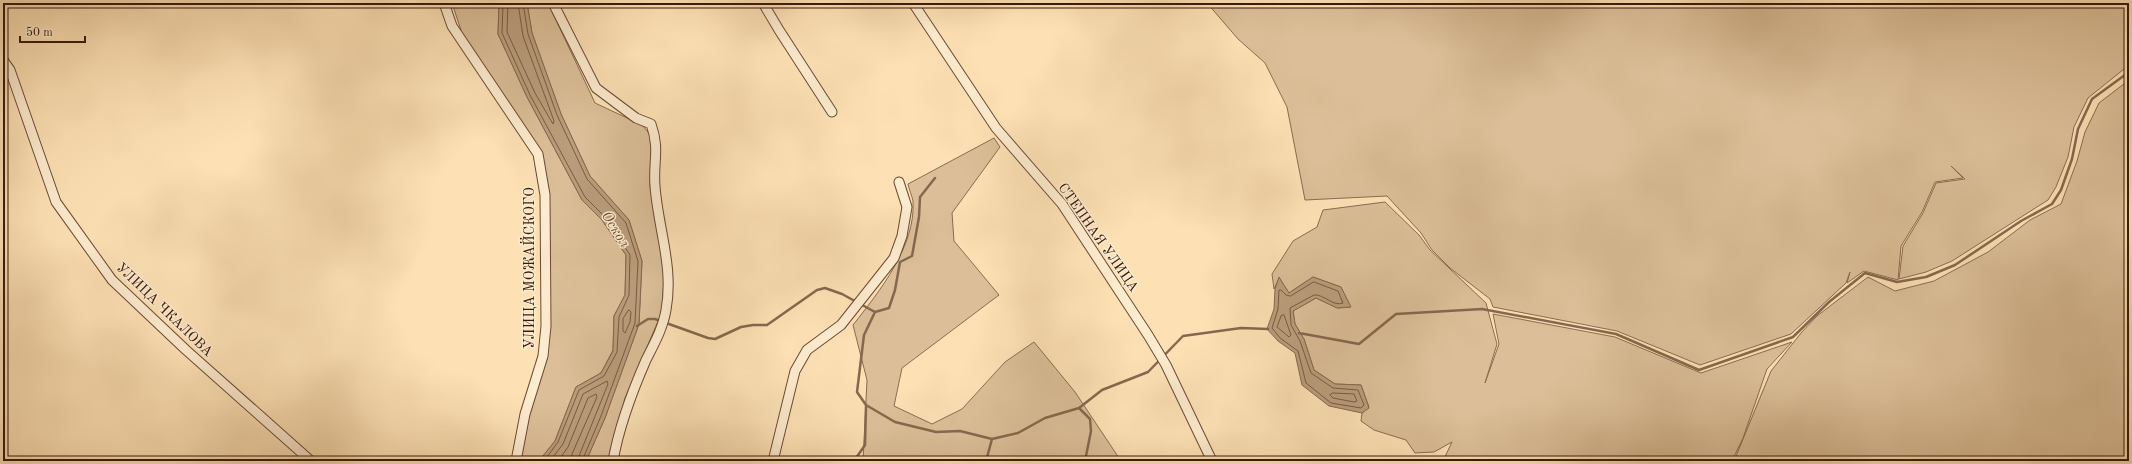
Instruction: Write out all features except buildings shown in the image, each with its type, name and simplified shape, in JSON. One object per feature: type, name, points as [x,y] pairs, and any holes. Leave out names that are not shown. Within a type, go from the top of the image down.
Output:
[{"type":"street","name":"УЛИЦА МОЖАЙСКОГО","points":[[444,3],[452,26],[538,154],[545,195],[546,326],[543,356],[525,414],[516,461]]},
{"type":"street","points":[[553,3],[596,88],[636,118],[651,124],[657,139],[655,186],[664,238],[668,277],[666,310],[662,325],[632,396],[613,461]]},
{"type":"street","points":[[763,3],[778,30],[832,112]]},
{"type":"street","name":"СТЕПНАЯ УЛИЦА","points":[[913,3],[996,128],[1062,204],[1159,352],[1212,461]]},
{"type":"street","name":"УЛИЦА ЧКАЛОВА","points":[[3,60],[10,70],[56,202],[112,280],[186,350],[311,461]]},
{"type":"street","points":[[773,461],[795,371],[807,350],[841,325],[894,258],[902,236],[907,206],[899,182]]},
{"type":"shaded area","points":[[452,3],[499,3],[498,34],[527,97],[582,200],[602,220],[626,255],[625,295],[614,316],[613,350],[601,373],[576,387],[555,441],[539,461],[519,461],[527,418],[547,353],[549,195],[541,152],[464,39]]},
{"type":"shaded area","points":[[527,3],[548,3],[595,103],[642,125],[653,138],[650,186],[661,240],[664,279],[662,312],[625,398],[608,461],[586,461],[605,418],[639,324],[642,261],[629,220],[590,176],[561,114],[532,33]]},
{"type":"shaded area","points":[[1207,3],[2129,3],[2129,65],[2088,98],[2074,127],[2068,157],[2056,187],[2048,200],[1952,261],[1926,272],[1899,279],[1903,246],[1923,213],[1936,183],[1965,179],[1951,166],[1963,178],[1935,182],[1922,212],[1901,246],[1898,280],[1864,271],[1847,283],[1850,272],[1846,283],[1791,334],[1700,365],[1617,331],[1493,307],[1490,299],[1450,268],[1432,250],[1421,233],[1387,196],[1305,200],[1287,107],[1265,63],[1238,39]]},
{"type":"shaded area","points":[[2129,80],[2129,461],[1734,461],[1771,371],[1801,333],[1817,316],[1868,277],[1895,291],[1934,281],[1988,252],[2030,220],[2061,204],[2077,161],[2085,132],[2099,103]]},
{"type":"shaded area","points":[[994,138],[1000,147],[952,213],[954,241],[999,295],[902,368],[894,406],[932,424],[962,409],[1005,362],[1034,342],[1075,392],[1121,461],[863,461],[867,380],[853,325],[874,298],[894,268],[909,235],[913,201],[908,184]]},
{"type":"shaded area","points":[[1385,202],[1419,235],[1430,250],[1486,303],[1497,344],[1485,383],[1499,344],[1493,314],[1615,337],[1701,373],[1792,342],[1767,369],[1743,438],[1732,461],[1443,461],[1452,442],[1434,452],[1415,453],[1406,440],[1374,430],[1361,421],[1362,413],[1369,407],[1361,385],[1335,384],[1314,370],[1304,339],[1295,324],[1293,311],[1316,298],[1338,308],[1350,307],[1341,287],[1313,277],[1289,293],[1279,278],[1274,289],[1272,274],[1293,241],[1317,227],[1323,210]]},
{"type":"water","name":"Оскол","points":[[499,3],[527,3],[532,33],[561,114],[590,176],[629,220],[642,261],[639,324],[605,418],[586,461],[539,461],[555,441],[576,387],[601,373],[613,351],[614,316],[625,295],[626,255],[602,220],[582,200],[527,97],[498,34]]},
{"type":"water","points":[[1279,277],[1289,293],[1313,277],[1341,287],[1351,307],[1337,308],[1316,298],[1293,311],[1295,324],[1304,339],[1314,370],[1335,384],[1361,385],[1369,408],[1362,413],[1329,406],[1302,385],[1295,353],[1278,341],[1267,329],[1274,309],[1275,289]]},
{"type":"waterway","points":[[1299,333],[1359,344],[1396,314],[1482,309],[1616,334],[1699,370],[1793,337],[1829,302],[1865,273],[1897,282],[1926,277],[1955,265],[2021,221],[2052,204],[2061,190],[2072,159],[2078,129],[2092,99],[2129,72]]},
{"type":"waterway","points":[[637,326],[648,319],[655,319],[708,338],[715,339],[741,327],[767,325],[817,290],[825,288],[842,294],[875,312],[889,308],[895,290],[900,262],[912,256],[919,217],[920,197],[935,178]]},
{"type":"waterway","points":[[875,312],[864,335],[857,392],[866,405],[895,422],[936,432],[960,431],[992,439],[1018,433],[1045,418],[1079,408],[1102,390],[1148,372],[1183,336],[1241,328],[1268,329]]},
{"type":"waterway","points":[[854,461],[865,445],[866,406]]},
{"type":"waterway","points":[[1079,408],[1090,419],[1091,431],[1085,461]]},
{"type":"waterway","points":[[986,461],[992,439]]}]
